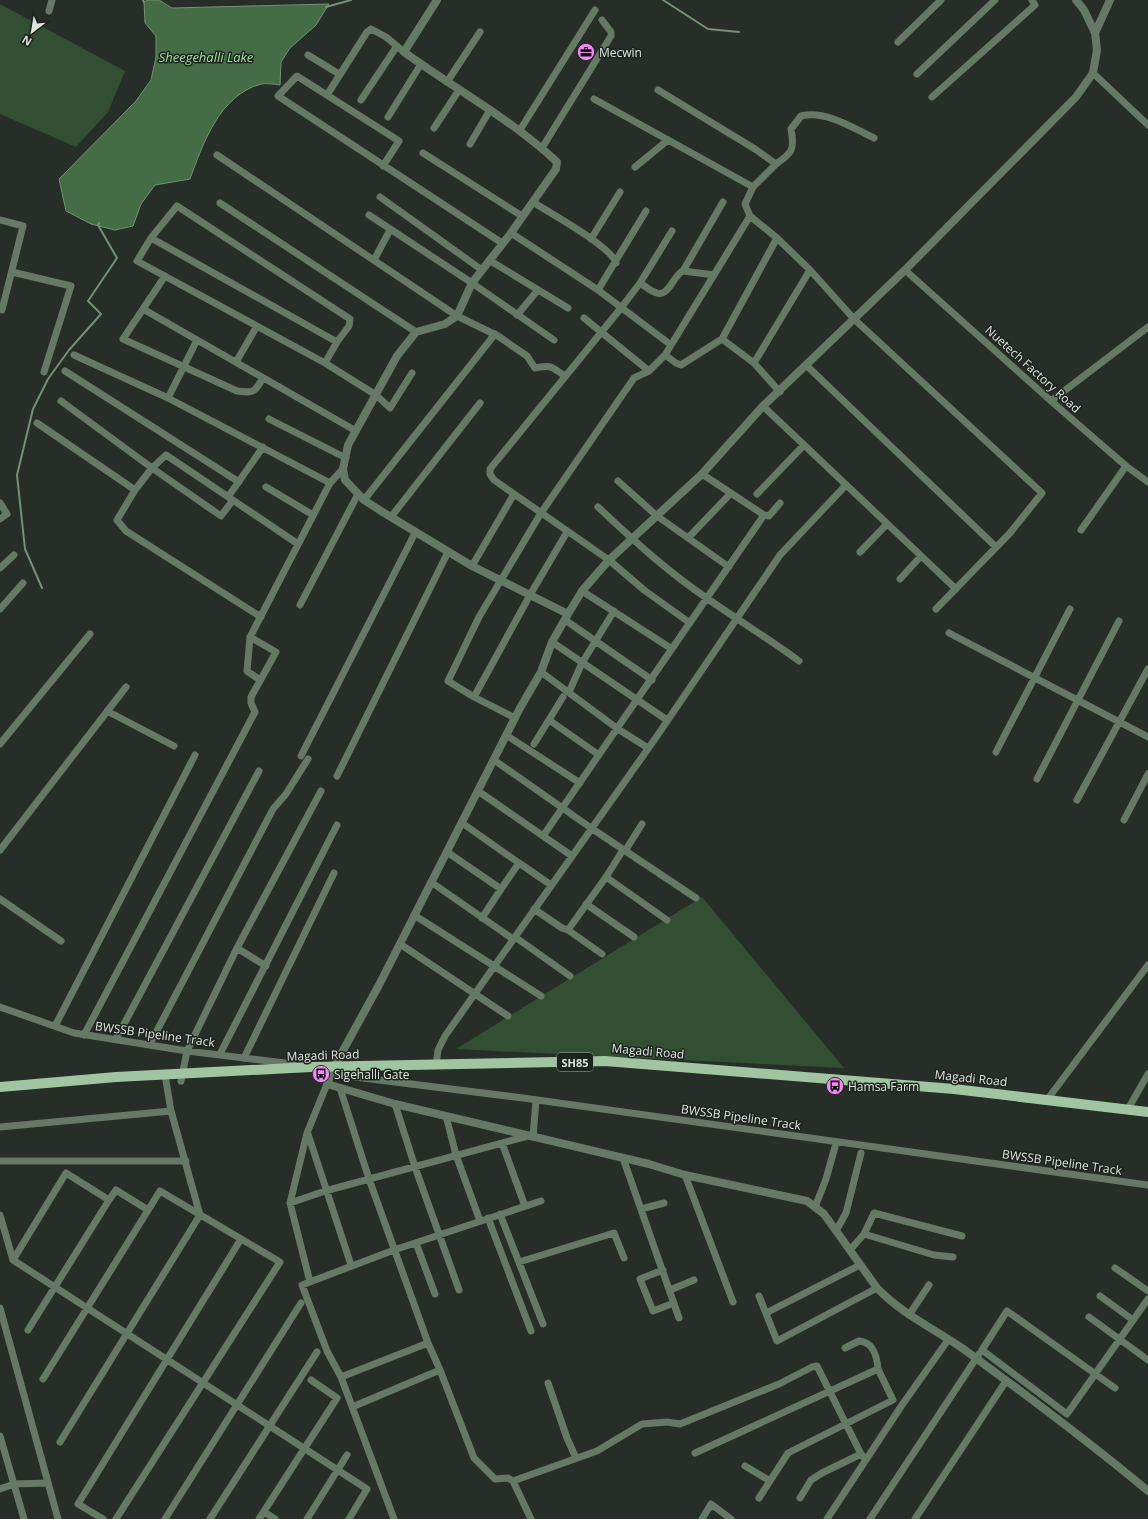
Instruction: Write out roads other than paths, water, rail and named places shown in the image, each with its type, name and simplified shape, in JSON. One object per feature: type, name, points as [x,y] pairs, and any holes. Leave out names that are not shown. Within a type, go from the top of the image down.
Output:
[{"type":"main road","name":"Magadi Road","points":[[181,1077],[436,1065],[605,1061],[954,1089],[1148,1112]]},
{"type":"main road","name":"Magadi Road","points":[[0,1094],[181,1077],[312,1067],[332,1070],[604,1068],[952,1096],[1148,1119]]},
{"type":"main road","name":"Magadi Road","points":[[0,1087],[165,1079]]},
{"type":"street","points":[[49,11],[52,0]]},
{"type":"street","points":[[404,52],[437,0]]},
{"type":"street","points":[[898,42],[941,0]]},
{"type":"street","points":[[917,74],[995,0]]},
{"type":"street","points":[[932,97],[1035,5],[1032,0]]},
{"type":"street","points":[[310,1282],[290,1203],[307,1133],[332,1070],[400,944],[506,735],[541,672],[552,642],[566,617],[582,591],[609,560],[702,474],[764,406],[905,270],[1076,97],[1093,73],[1097,50],[1095,33],[1084,10],[1076,0]]},
{"type":"street","points":[[1095,33],[1110,0]]},
{"type":"street","points":[[520,130],[595,10]]},
{"type":"street","points":[[542,148],[611,36],[611,32],[602,20]]},
{"type":"street","points":[[260,680],[247,671],[250,637],[330,483],[343,468],[348,446],[397,356],[416,332],[445,324],[457,316],[472,283],[533,202],[556,169],[557,162],[520,130],[447,82],[404,52],[386,37],[372,29],[366,32],[327,95]]},
{"type":"street","points":[[447,82],[480,32]]},
{"type":"street","points":[[361,100],[397,46]]},
{"type":"street","points":[[308,55],[339,74]]},
{"type":"street","points":[[388,117],[421,64]]},
{"type":"street","points":[[1093,73],[1148,126]]},
{"type":"street","points":[[383,166],[399,141],[297,76],[278,96],[383,166],[502,243]]},
{"type":"street","points":[[434,128],[459,90]]},
{"type":"street","points":[[658,90],[776,164]]},
{"type":"street","points":[[594,99],[752,187]]},
{"type":"street","points":[[470,144],[490,110]]},
{"type":"street","points":[[874,138],[833,119],[818,115],[801,116],[791,129],[794,143],[792,150],[752,187],[745,204],[750,216],[777,238],[810,270],[854,319],[1042,493],[1010,533],[936,609]]},
{"type":"street","points":[[635,167],[668,140]]},
{"type":"street","points":[[423,153],[522,216]]},
{"type":"street","points":[[217,155],[457,316],[495,334],[527,356],[535,368],[546,365],[550,366],[566,376]]},
{"type":"street","points":[[591,239],[620,192]]},
{"type":"street","points":[[380,197],[482,270]]},
{"type":"street","points":[[533,202],[609,252],[616,263]]},
{"type":"street","points":[[640,283],[656,293],[661,294],[665,292],[679,272],[683,271],[723,202]]},
{"type":"street","points":[[220,203],[416,332]]},
{"type":"street","points":[[325,363],[337,342],[349,326],[350,319],[177,206],[151,238],[137,261],[325,363],[376,395],[390,408],[412,373]]},
{"type":"street","points":[[598,290],[616,263],[646,211]]},
{"type":"street","points":[[369,216],[472,283],[554,340]]},
{"type":"street","points":[[515,718],[451,684],[447,679],[479,617],[541,513],[634,378],[650,370],[665,355],[750,216]]},
{"type":"street","points":[[0,220],[23,226],[2,310]]},
{"type":"street","points":[[374,260],[390,230]]},
{"type":"street","points":[[672,231],[640,283],[622,308],[601,331],[490,469],[490,474],[494,480],[609,560],[640,586],[690,623]]},
{"type":"street","points":[[511,233],[598,290],[671,345]]},
{"type":"street","points":[[151,238],[337,342]]},
{"type":"street","points":[[665,355],[681,365],[722,339],[777,238]]},
{"type":"street","points":[[490,260],[568,308]]},
{"type":"street","points":[[754,363],[810,270]]},
{"type":"street","name":"Nuetech Factory Road","points":[[905,270],[1051,401],[1126,466],[1148,482]]},
{"type":"street","points":[[683,271],[714,275]]},
{"type":"street","points":[[12,272],[71,286],[44,372]]},
{"type":"street","points":[[165,276],[123,339],[183,368],[237,391],[252,393],[256,391],[263,378]]},
{"type":"street","points":[[517,315],[538,290]]},
{"type":"street","points":[[143,309],[356,431]]},
{"type":"street","points":[[584,318],[650,370]]},
{"type":"street","points":[[236,362],[257,326]]},
{"type":"street","points":[[1051,401],[1148,327]]},
{"type":"street","points":[[300,605],[361,497],[495,334]]},
{"type":"street","points":[[722,339],[754,363],[780,392]]},
{"type":"street","points":[[168,398],[197,340]]},
{"type":"street","points":[[74,355],[168,398],[330,483]]},
{"type":"street","points":[[806,366],[996,547]]},
{"type":"street","points":[[65,371],[239,482]]},
{"type":"street","points":[[61,401],[152,468],[222,516],[239,482],[263,447]]},
{"type":"street","points":[[391,517],[480,403]]},
{"type":"street","points":[[764,406],[956,589]]},
{"type":"street","points":[[269,419],[346,458]]},
{"type":"street","points":[[37,423],[135,490]]},
{"type":"street","points":[[757,494],[804,445]]},
{"type":"street","points":[[261,616],[126,531],[117,520],[135,490],[152,468],[166,455],[298,544]]},
{"type":"street","points":[[1081,530],[1126,466]]},
{"type":"street","points":[[343,468],[345,480],[361,497],[448,552],[472,566],[530,595],[566,617],[596,642],[652,680]]},
{"type":"street","points":[[702,474],[764,515],[769,516],[780,503]]},
{"type":"street","points":[[618,481],[657,516],[729,567]]},
{"type":"street","points":[[436,1065],[438,1050],[444,1036],[648,748],[738,619],[780,555],[846,485]]},
{"type":"street","points":[[266,487],[313,515]]},
{"type":"street","points":[[688,538],[731,493]]},
{"type":"street","points":[[472,566],[514,494]]},
{"type":"street","points":[[0,503],[7,514],[0,518]]},
{"type":"street","points":[[598,507],[632,540],[707,599],[799,661]]},
{"type":"street","points":[[543,836],[618,729],[636,700],[652,680],[764,515]]},
{"type":"street","points":[[860,552],[887,524]]},
{"type":"street","points":[[150,1044],[273,809],[286,794],[415,532]]},
{"type":"street","points":[[474,697],[530,595],[567,532]]},
{"type":"street","points":[[337,776],[448,552]]},
{"type":"street","points":[[0,568],[14,555]]},
{"type":"street","points":[[900,579],[921,556]]},
{"type":"street","points":[[0,609],[23,583]]},
{"type":"street","points":[[582,591],[672,649]]},
{"type":"street","points":[[996,752],[1036,678],[1070,609]]},
{"type":"street","points":[[570,692],[582,663],[614,611]]},
{"type":"street","points":[[1037,779],[1119,621]]},
{"type":"street","points":[[0,744],[90,634]]},
{"type":"street","points":[[949,634],[1120,721],[1148,737]]},
{"type":"street","points":[[84,1035],[255,712],[251,704],[251,697],[276,652],[250,637]]},
{"type":"street","points":[[552,642],[667,720]]},
{"type":"street","points":[[1077,800],[1148,669]]},
{"type":"street","points":[[541,672],[618,729],[648,748]]},
{"type":"street","points":[[0,850],[126,687]]},
{"type":"street","points":[[534,744],[563,697]]},
{"type":"street","points":[[107,711],[174,746]]},
{"type":"street","points":[[549,720],[599,755]]},
{"type":"street","points":[[506,735],[580,783]]},
{"type":"street","points":[[55,1026],[195,755]]},
{"type":"street","points":[[494,760],[591,828],[696,898]]},
{"type":"street","points":[[116,1039],[260,771]]},
{"type":"street","points":[[1124,820],[1148,774]]},
{"type":"street","points":[[181,1077],[187,1052],[237,948],[320,791]]},
{"type":"street","points":[[478,791],[572,856]]},
{"type":"street","points":[[462,823],[551,885]]},
{"type":"street","points":[[568,930],[642,824]]},
{"type":"street","points":[[220,1054],[337,825]]},
{"type":"street","points":[[447,852],[501,889]]},
{"type":"street","points":[[482,918],[519,863]]},
{"type":"street","points":[[244,1058],[334,873]]},
{"type":"street","points":[[606,877],[667,920]]},
{"type":"street","points":[[431,882],[482,918],[570,976]]},
{"type":"street","points":[[0,899],[61,941]]},
{"type":"street","points":[[586,904],[634,937]]},
{"type":"street","points":[[534,909],[562,928],[568,930],[602,954]]},
{"type":"street","points":[[414,915],[541,996]]},
{"type":"street","points":[[400,944],[508,1016]]},
{"type":"street","points":[[237,948],[266,966]]},
{"type":"street","points":[[1047,1100],[1148,965]]},
{"type":"street","name":"BWSSB Pipeline Track","points":[[0,1007],[84,1035],[150,1044],[187,1052],[220,1054],[312,1067]]},
{"type":"street","name":"BWSSB Pipeline Track","points":[[332,1070],[536,1100],[1148,1185]]},
{"type":"street","points":[[1128,1110],[1148,1074]]},
{"type":"street","points":[[60,1442],[200,1215],[171,1112],[165,1079]]},
{"type":"street","points":[[327,1084],[395,1104],[623,1158],[685,1175],[807,1201],[824,1214],[877,1288],[909,1315],[977,1359],[1148,1491]]},
{"type":"street","points":[[340,1088],[369,1179],[394,1250],[428,1343],[474,1458],[495,1479],[508,1478],[513,1481],[530,1519]]},
{"type":"street","points":[[530,1136],[536,1100]]},
{"type":"street","points":[[395,1104],[415,1167],[459,1290]]},
{"type":"street","points":[[0,1127],[171,1112]]},
{"type":"street","points":[[446,1116],[456,1155],[480,1221]]},
{"type":"street","points":[[307,1133],[325,1191],[351,1265]]},
{"type":"street","points":[[290,1203],[325,1191],[530,1136]]},
{"type":"street","points":[[502,1143],[525,1206]]},
{"type":"street","points":[[815,1207],[826,1179],[835,1148]]},
{"type":"street","points":[[836,1231],[846,1213],[861,1153]]},
{"type":"street","points":[[623,1158],[679,1318]]},
{"type":"street","points":[[0,1161],[186,1161]]},
{"type":"street","points":[[12,1260],[66,1173],[109,1200]]},
{"type":"street","points":[[685,1175],[733,1302]]},
{"type":"street","points":[[28,1330],[116,1190],[148,1210]]},
{"type":"street","points":[[43,1379],[160,1191],[280,1262],[116,1519]]},
{"type":"street","points":[[394,1519],[341,1377],[327,1351],[327,1345],[302,1285],[351,1265],[541,1201]]},
{"type":"street","points":[[641,1209],[664,1203]]},
{"type":"street","points":[[850,1250],[864,1234],[874,1213],[962,1236]]},
{"type":"street","points":[[500,1214],[543,1324]]},
{"type":"street","points":[[0,1215],[12,1260],[367,1489],[349,1519]]},
{"type":"street","points":[[488,1218],[531,1331]]},
{"type":"street","points":[[519,1262],[614,1233],[624,1258]]},
{"type":"street","points":[[864,1234],[934,1255],[953,1257]]},
{"type":"street","points":[[103,1519],[78,1504],[241,1239]]},
{"type":"street","points":[[416,1243],[435,1294]]},
{"type":"street","points":[[766,1313],[860,1265]]},
{"type":"street","points":[[1115,1268],[1148,1291]]},
{"type":"street","points":[[663,1270],[640,1279],[654,1311],[674,1304]]},
{"type":"street","points":[[670,1290],[694,1280]]},
{"type":"street","points":[[909,1315],[929,1285]]},
{"type":"street","points":[[759,1296],[777,1341],[877,1288]]},
{"type":"street","points":[[1100,1296],[1133,1320]]},
{"type":"street","points":[[982,1350],[1067,1414],[1148,1299]]},
{"type":"street","points":[[165,1519],[301,1303]]},
{"type":"street","points":[[0,1308],[58,1519]]},
{"type":"street","points":[[870,1519],[977,1359],[1007,1311],[1115,1388]]},
{"type":"street","points":[[1089,1317],[1148,1360]]},
{"type":"street","points":[[827,1519],[864,1457],[948,1340]]},
{"type":"street","points":[[759,1498],[788,1453],[892,1400],[878,1369],[875,1353],[868,1343],[859,1341],[846,1348]]},
{"type":"street","points":[[341,1377],[428,1343]]},
{"type":"street","points":[[210,1519],[317,1352]]},
{"type":"street","points":[[513,1481],[602,1448],[642,1424],[667,1422],[680,1424],[779,1384],[812,1367],[817,1366],[864,1457]]},
{"type":"street","points":[[695,1453],[878,1369]]},
{"type":"street","points":[[352,1406],[440,1370]]},
{"type":"street","points":[[259,1519],[337,1398],[311,1380]]},
{"type":"street","points":[[915,1519],[1006,1381]]},
{"type":"street","points":[[548,1383],[567,1438],[576,1458]]},
{"type":"street","points":[[0,1436],[2,1452],[14,1484],[24,1519]]},
{"type":"street","points":[[307,1519],[346,1455]]},
{"type":"street","points":[[800,1498],[811,1480],[822,1473],[864,1457]]},
{"type":"street","points":[[745,1466],[770,1481]]},
{"type":"street","points":[[0,1489],[14,1484],[48,1483]]},
{"type":"street","points":[[702,1519],[711,1504],[731,1519]]},
{"type":"street","points":[[264,1512],[275,1519]]},
{"type":"water","name":"Sheegehalli Lake","points":[[148,0],[159,0],[172,8],[329,4],[316,25],[290,48],[281,62],[280,85],[261,84],[234,98],[224,109],[207,136],[190,179],[155,185],[141,204],[133,226],[115,230],[91,224],[66,211],[59,179],[136,101],[151,80],[156,57],[156,36],[145,23],[144,2]]},
{"type":"waterway","points":[[326,7],[351,0]]},
{"type":"waterway","points":[[663,0],[708,29],[739,32]]},
{"type":"waterway","points":[[42,588],[25,549],[17,475],[33,409],[48,379],[69,350],[101,314],[88,301],[117,258],[98,225],[99,223]]},
{"type":"place","name":"Mecwin","points":[[586,52]]},
{"type":"place","name":"Sigehalli Gate","points":[[321,1074]]},
{"type":"place","name":"Hamsa Farm","points":[[835,1086]]}]
